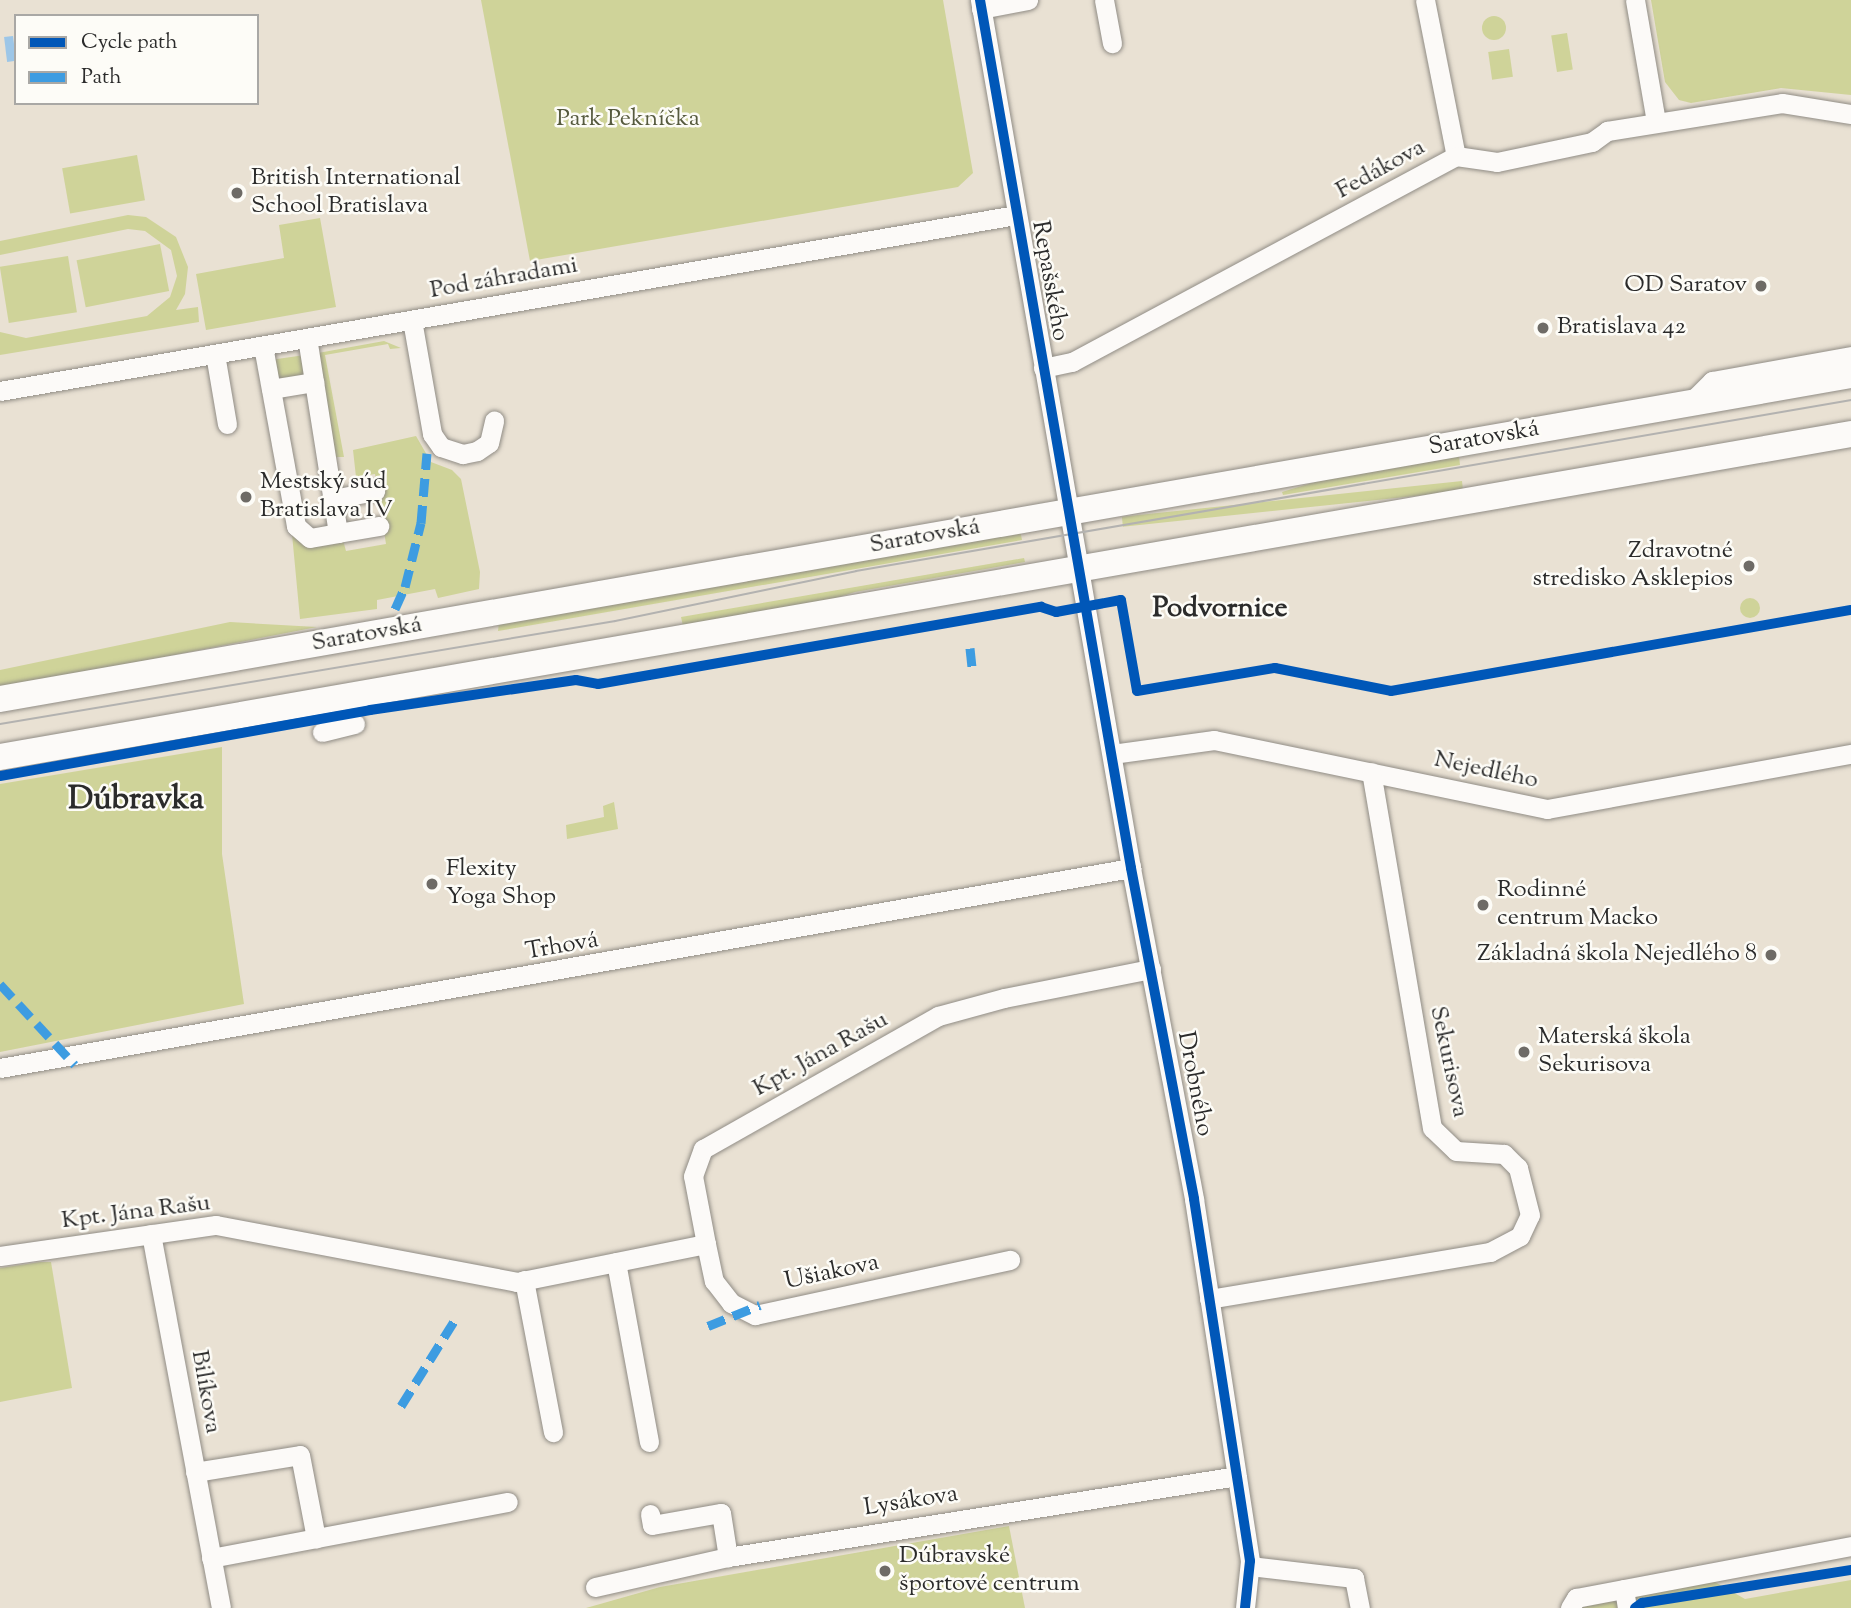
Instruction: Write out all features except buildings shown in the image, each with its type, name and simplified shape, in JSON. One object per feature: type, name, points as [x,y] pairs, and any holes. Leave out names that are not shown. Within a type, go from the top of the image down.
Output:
[{"type":"main road","name":"Saratovská","points":[[0,699],[1851,375]]},
{"type":"main road","points":[[0,757],[1851,434]]},
{"type":"street","points":[[980,4],[1028,0]]},
{"type":"street","points":[[1104,0],[1112,43]]},
{"type":"street","points":[[1425,0],[1456,156]]},
{"type":"street","points":[[1635,0],[1656,122]]},
{"type":"street","name":"Repašského","points":[[980,4],[1079,570]]},
{"type":"street","name":"Fedákova","points":[[1043,368],[1072,362],[1456,156],[1497,162],[1592,142],[1607,131],[1782,103],[1851,114]]},
{"type":"street","name":"Pod záhradami","points":[[0,391],[1016,215]]},
{"type":"street","points":[[412,320],[432,434],[441,447],[463,454],[477,451],[489,443],[494,421]]},
{"type":"street","points":[[307,338],[338,533]]},
{"type":"street","points":[[263,346],[296,526],[310,538],[379,526]]},
{"type":"street","points":[[215,354],[227,424]]},
{"type":"street","points":[[1688,404],[1712,381],[1851,356]]},
{"type":"street","points":[[271,389],[314,382]]},
{"type":"street","points":[[332,499],[375,491]]},
{"type":"street","name":"Drobného","points":[[1079,570],[1209,1299],[1250,1566],[1245,1608]]},
{"type":"street","points":[[322,732],[355,723]]},
{"type":"street","name":"Nejedlého","points":[[1112,754],[1214,740],[1547,809],[1851,754]]},
{"type":"street","name":"Sekurisova","points":[[1209,1299],[1490,1252],[1520,1236],[1530,1215],[1518,1168],[1504,1154],[1456,1151],[1432,1128],[1371,772]]},
{"type":"street","name":"Trhová","points":[[0,1068],[1131,868]]},
{"type":"street","name":"Kpt. Jána Rašu","points":[[0,1256],[216,1225],[524,1280],[706,1244],[693,1176],[703,1149],[938,1016],[1004,998],[1151,969]]},
{"type":"street","name":"Bilíkova","points":[[151,1234],[221,1608]]},
{"type":"street","name":"Ušiakova","points":[[706,1244],[714,1280],[731,1303],[755,1315],[1010,1260]]},
{"type":"street","points":[[616,1262],[649,1442]]},
{"type":"street","points":[[524,1280],[553,1432]]},
{"type":"street","points":[[195,1472],[300,1455],[316,1538]]},
{"type":"street","name":"Lysákova","points":[[595,1587],[728,1557],[1237,1476]]},
{"type":"street","points":[[211,1558],[508,1502]]},
{"type":"street","points":[[650,1514],[652,1525],[721,1513],[728,1557]]},
{"type":"street","points":[[1570,1608],[1576,1598],[1626,1599],[1851,1546]]},
{"type":"street","points":[[1250,1566],[1354,1578],[1360,1608]]},
{"type":"green space","name":"Park Pekníčka","points":[[481,0],[943,0],[973,173],[958,187],[530,261]]},
{"type":"green space","points":[[1651,0],[1851,0],[1851,95],[1781,88],[1691,103],[1679,100],[1665,82]]},
{"type":"green space","points":[[1494,16],[1502,20],[1506,28],[1502,36],[1494,40],[1486,36],[1482,28],[1486,20]]},
{"type":"green space","points":[[1567,33],[1573,70],[1557,72],[1551,36]]},
{"type":"green space","points":[[1509,49],[1513,77],[1492,80],[1488,52]]},
{"type":"green space","points":[[137,155],[145,200],[70,213],[62,168]]},
{"type":"green space","points":[[128,215],[146,217],[176,237],[188,267],[185,294],[176,310],[198,307],[199,322],[0,355],[0,332],[26,338],[147,316],[170,297],[177,276],[171,250],[145,231],[128,229],[0,255],[0,241]]},
{"type":"green space","points":[[320,218],[336,307],[206,330],[196,274],[284,258],[279,225]]},
{"type":"green space","points":[[160,244],[169,291],[86,307],[77,260]]},
{"type":"green space","points":[[68,256],[77,312],[9,323],[0,267]]},
{"type":"green space","points":[[384,341],[401,348],[390,349],[388,344],[325,355],[344,457],[335,457],[318,353]]},
{"type":"green space","points":[[305,355],[308,374],[278,381],[270,360]]},
{"type":"green space","points":[[416,436],[431,462],[452,470],[461,479],[480,572],[479,589],[438,598],[435,589],[377,600],[377,609],[300,619],[292,534],[302,543],[343,540],[346,551],[386,544],[375,474],[356,477],[353,450]]},
{"type":"green space","points":[[1459,456],[1460,465],[1283,495],[1282,492],[1341,474]]},
{"type":"green space","points":[[1462,481],[1463,491],[1123,527],[1122,517]]},
{"type":"green space","points":[[1020,530],[1022,540],[498,631],[499,622]]},
{"type":"green space","points":[[1024,558],[1025,562],[855,592],[808,607],[683,626],[681,617]]},
{"type":"green space","points":[[1746,598],[1754,598],[1760,608],[1754,618],[1746,618],[1740,612],[1740,604]]},
{"type":"green space","points":[[230,622],[317,627],[0,689],[0,670]]},
{"type":"green space","points":[[222,747],[222,854],[244,1004],[0,1052],[0,784]]},
{"type":"green space","points":[[614,802],[618,829],[567,839],[566,825],[604,817],[603,806]]},
{"type":"green space","points":[[51,1262],[72,1388],[0,1402],[0,1268]]},
{"type":"green space","name":"Dúbravské športové centrum","points":[[1009,1526],[1025,1608],[586,1608],[660,1587]]},
{"type":"green space","points":[[1701,1574],[1745,1599],[1851,1580],[1851,1608],[1570,1608]]},
{"type":"water","points":[[13,36],[14,61],[7,62],[4,37]]},
{"type":"tram line","points":[[0,724],[615,621],[856,571],[1851,400]]},
{"type":"marked path","points":[[395,609],[405,587],[421,523],[427,453]]},
{"type":"marked path","points":[[970,648],[972,668]]},
{"type":"marked path","points":[[0,984],[75,1065]]},
{"type":"marked path","points":[[708,1326],[760,1305]]},
{"type":"marked path","points":[[401,1406],[456,1318]]},
{"type":"cycle path","points":[[980,0],[1131,868],[1194,1199],[1250,1561],[1245,1608]]},
{"type":"cycle path","points":[[0,776],[370,710],[576,680],[598,684],[1041,607],[1056,612],[1121,600],[1137,691],[1275,668],[1391,691],[1851,610]]},
{"type":"cycle path","points":[[1635,1608],[1642,1603],[1851,1570]]},
{"type":"place","name":"British International School Bratislava","points":[[237,193]]},
{"type":"place","name":"OD Saratov","points":[[1761,286]]},
{"type":"place","name":"Bratislava 42","points":[[1543,328]]},
{"type":"place","name":"Mestský súd Bratislava IV","points":[[246,497]]},
{"type":"place","name":"Zdravotné stredisko Asklepios","points":[[1749,566]]},
{"type":"place","name":"Flexity Yoga Shop","points":[[432,884]]},
{"type":"place","name":"Rodinné centrum Macko","points":[[1483,905]]},
{"type":"place","name":"Základná škola Nejedlého 8","points":[[1771,955]]},
{"type":"place","name":"Materská škola Sekurisova","points":[[1524,1052]]},
{"type":"place","name":"Dúbravské športové centrum","points":[[885,1571]]},
{"type":"district","name":"Podvornice","points":[[1220,609]]},
{"type":"district","name":"Dúbravka","points":[[136,800]]}]
